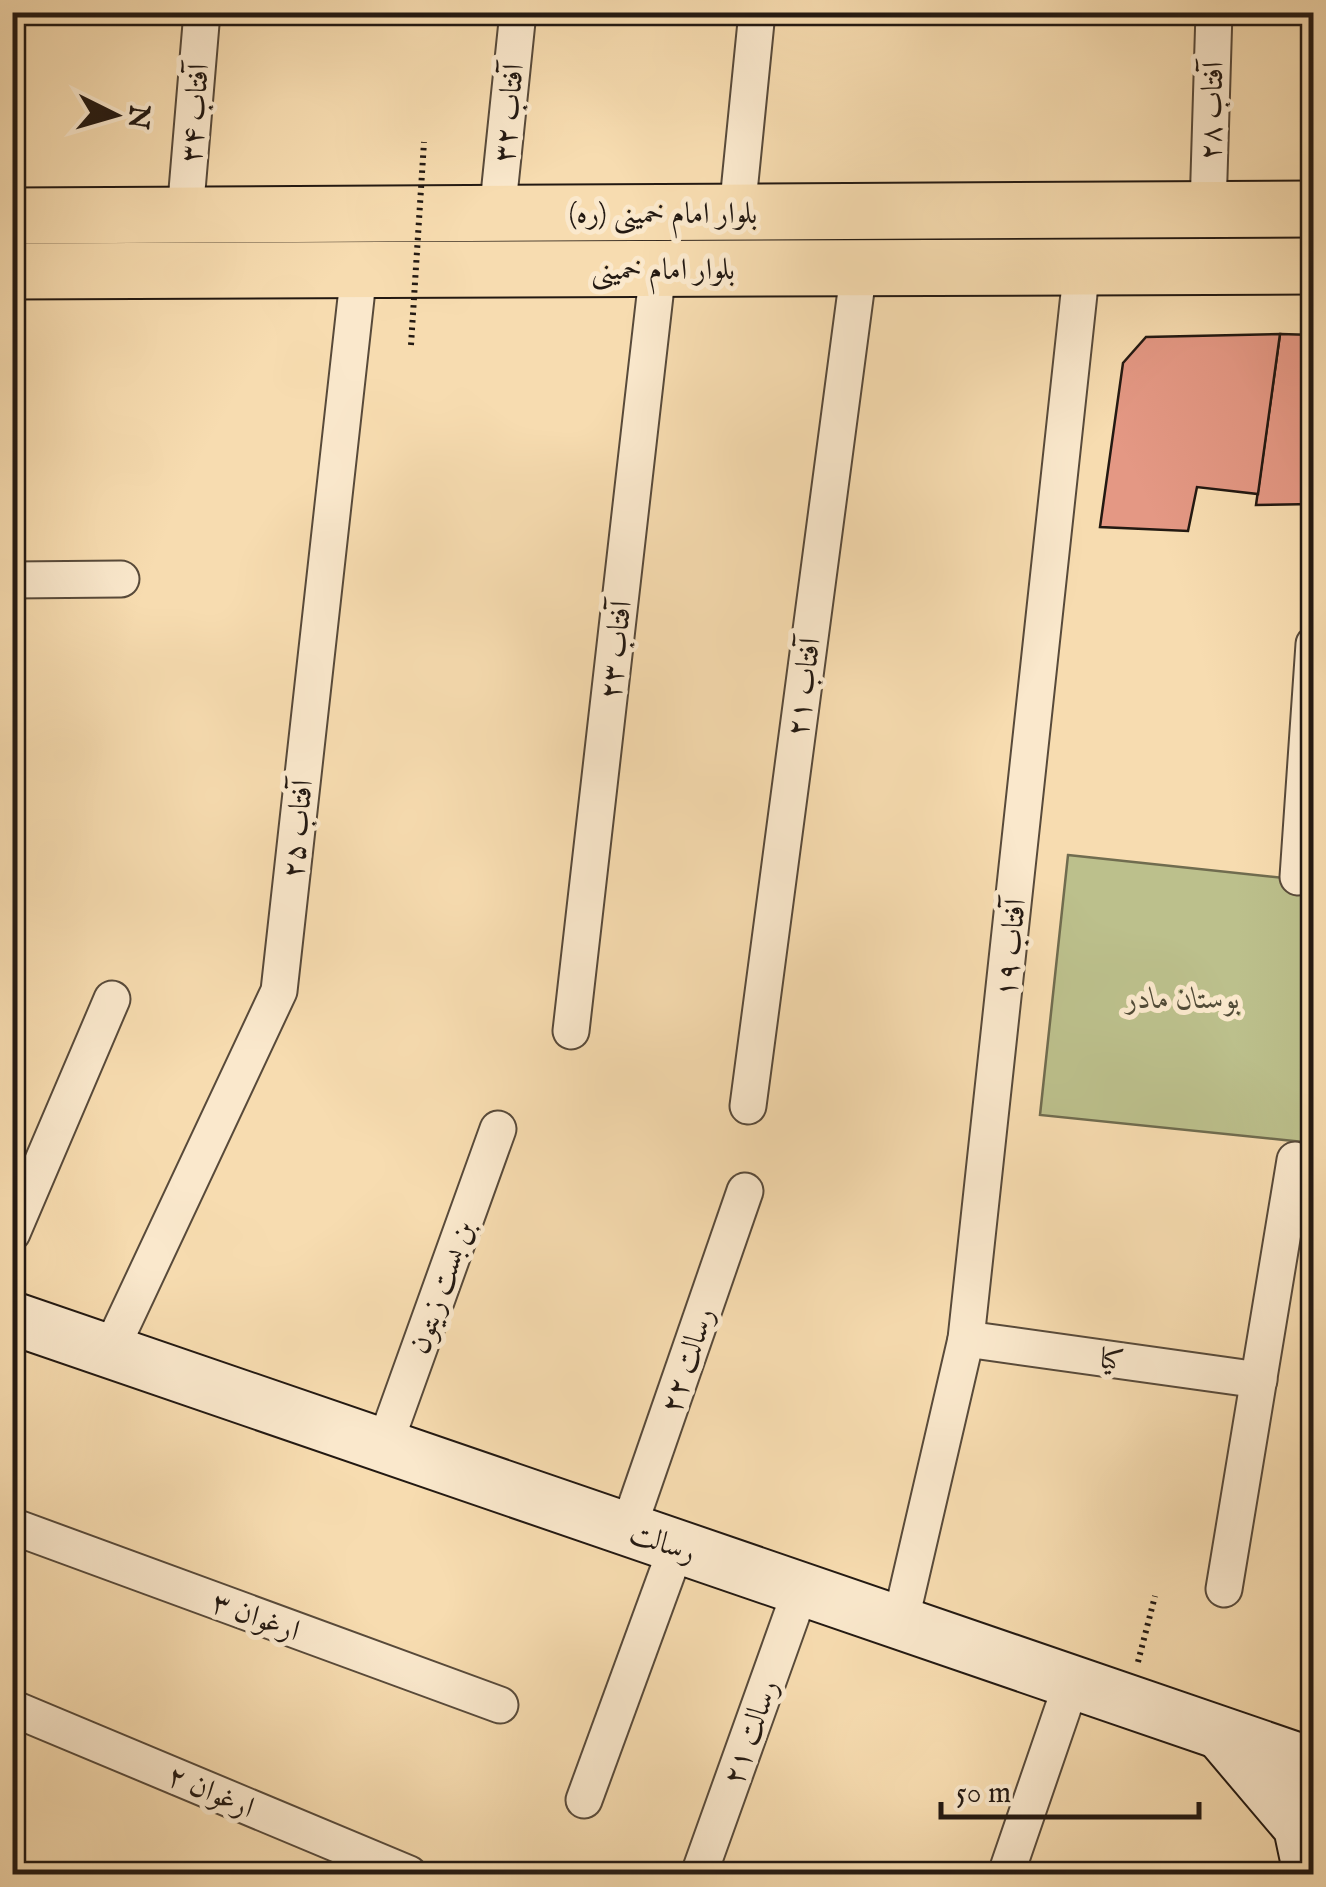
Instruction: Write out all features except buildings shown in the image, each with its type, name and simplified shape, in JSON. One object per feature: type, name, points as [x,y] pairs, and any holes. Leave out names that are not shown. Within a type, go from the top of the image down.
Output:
[{"type":"main road","name":"بلوار امام خمینی (ره)","points":[[12,216],[1314,209]]},
{"type":"main road","name":"بلوار امام خمینی","points":[[12,272],[1314,266]]},
{"type":"main road","name":"رسالت","points":[[12,1318],[1314,1765]]},
{"type":"main road","points":[[1221,1734],[1300,1827],[1310,1874]]},
{"type":"street","name":"آفتاب ۳۴","points":[[185,214],[202,12]]},
{"type":"street","name":"آفتاب ۳۲","points":[[497,214],[518,12]]},
{"type":"street","points":[[737,212],[757,12]]},
{"type":"street","name":"آفتاب ۲۸","points":[[1208,209],[1214,12]]},
{"type":"street","name":"آفتاب ۱۹","points":[[900,1623],[966,1339],[1082,266]]},
{"type":"street","name":"آفتاب ۲۱","points":[[748,1106],[859,268]]},
{"type":"street","name":"آفتاب ۲۳","points":[[571,1031],[658,269]]},
{"type":"street","name":"آفتاب ۲۵","points":[[110,1351],[280,991],[358,271]]},
{"type":"street","points":[[12,580],[122,580]]},
{"type":"street","points":[[1298,877],[1314,644]]},
{"type":"street","points":[[12,1233],[112,999]]},
{"type":"street","name":"بن بست زیتون","points":[[384,1446],[498,1129]]},
{"type":"street","points":[[1224,1589],[1295,1160]]},
{"type":"street","name":"رسالت ۲۲","points":[[628,1530],[746,1190]]},
{"type":"street","name":"کیا","points":[[966,1339],[1259,1380]]},
{"type":"street","name":"ارغوان ۳","points":[[12,1526],[500,1705]]},
{"type":"street","points":[[584,1800],[677,1546]]},
{"type":"street","name":"رسالت ۲۱","points":[[699,1874],[801,1589]]},
{"type":"street","points":[[1006,1874],[1072,1682]]},
{"type":"street","name":"ارغوان ۲","points":[[12,1708],[409,1874]]},
{"type":"path","points":[[411,344],[424,142]]},
{"type":"path","points":[[1127,1701],[1155,1596]]},
{"type":"green space","name":"بوستان مادر","points":[[1068,855],[1313,881],[1313,1143],[1040,1115]]}]
